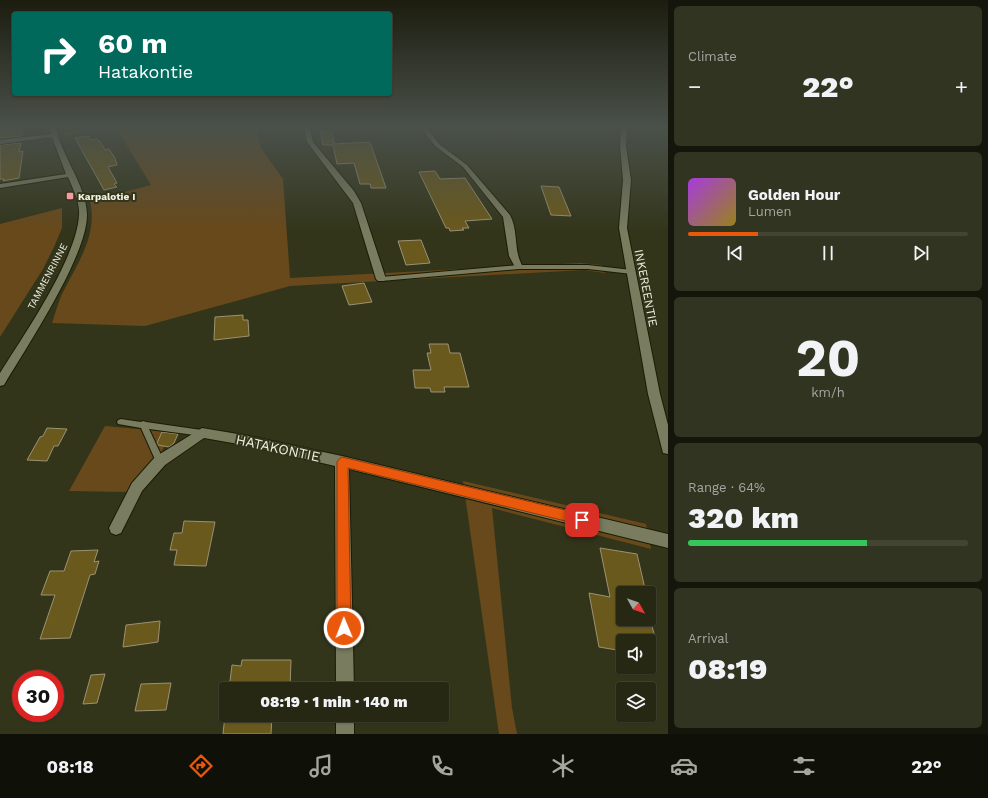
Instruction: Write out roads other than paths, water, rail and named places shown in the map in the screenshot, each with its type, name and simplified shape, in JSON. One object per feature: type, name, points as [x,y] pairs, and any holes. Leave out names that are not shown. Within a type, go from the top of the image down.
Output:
[{"type":"street","name":"TAMMENRINNE","points":[[0,382],[70,259],[83,225],[83,215],[78,192],[65,162]]},
{"type":"street","points":[[326,162],[351,193],[357,203],[381,279]]},
{"type":"street","points":[[460,162],[465,166],[507,216],[511,226],[511,253],[513,261],[518,267]]},
{"type":"street","name":"INKEREENTIE","points":[[625,162],[627,180],[623,228],[654,394],[668,449]]},
{"type":"street","points":[[0,186],[70,175]]},
{"type":"street","points":[[116,528],[137,487],[160,461],[202,433]]},
{"type":"street","name":"HATAKONTIE","points":[[202,433],[244,440],[342,462],[668,541]]},
{"type":"street","points":[[342,462],[344,682]]},
{"type":"street","points":[[345,722],[345,734]]},
{"type":"lane","points":[[381,279],[518,267],[588,267],[632,272]]},
{"type":"lane","points":[[121,422],[202,433]]},
{"type":"lane","points":[[143,424],[160,461]]},
{"type":"place","name":"Karpalotie I","points":[[70,196]]}]
